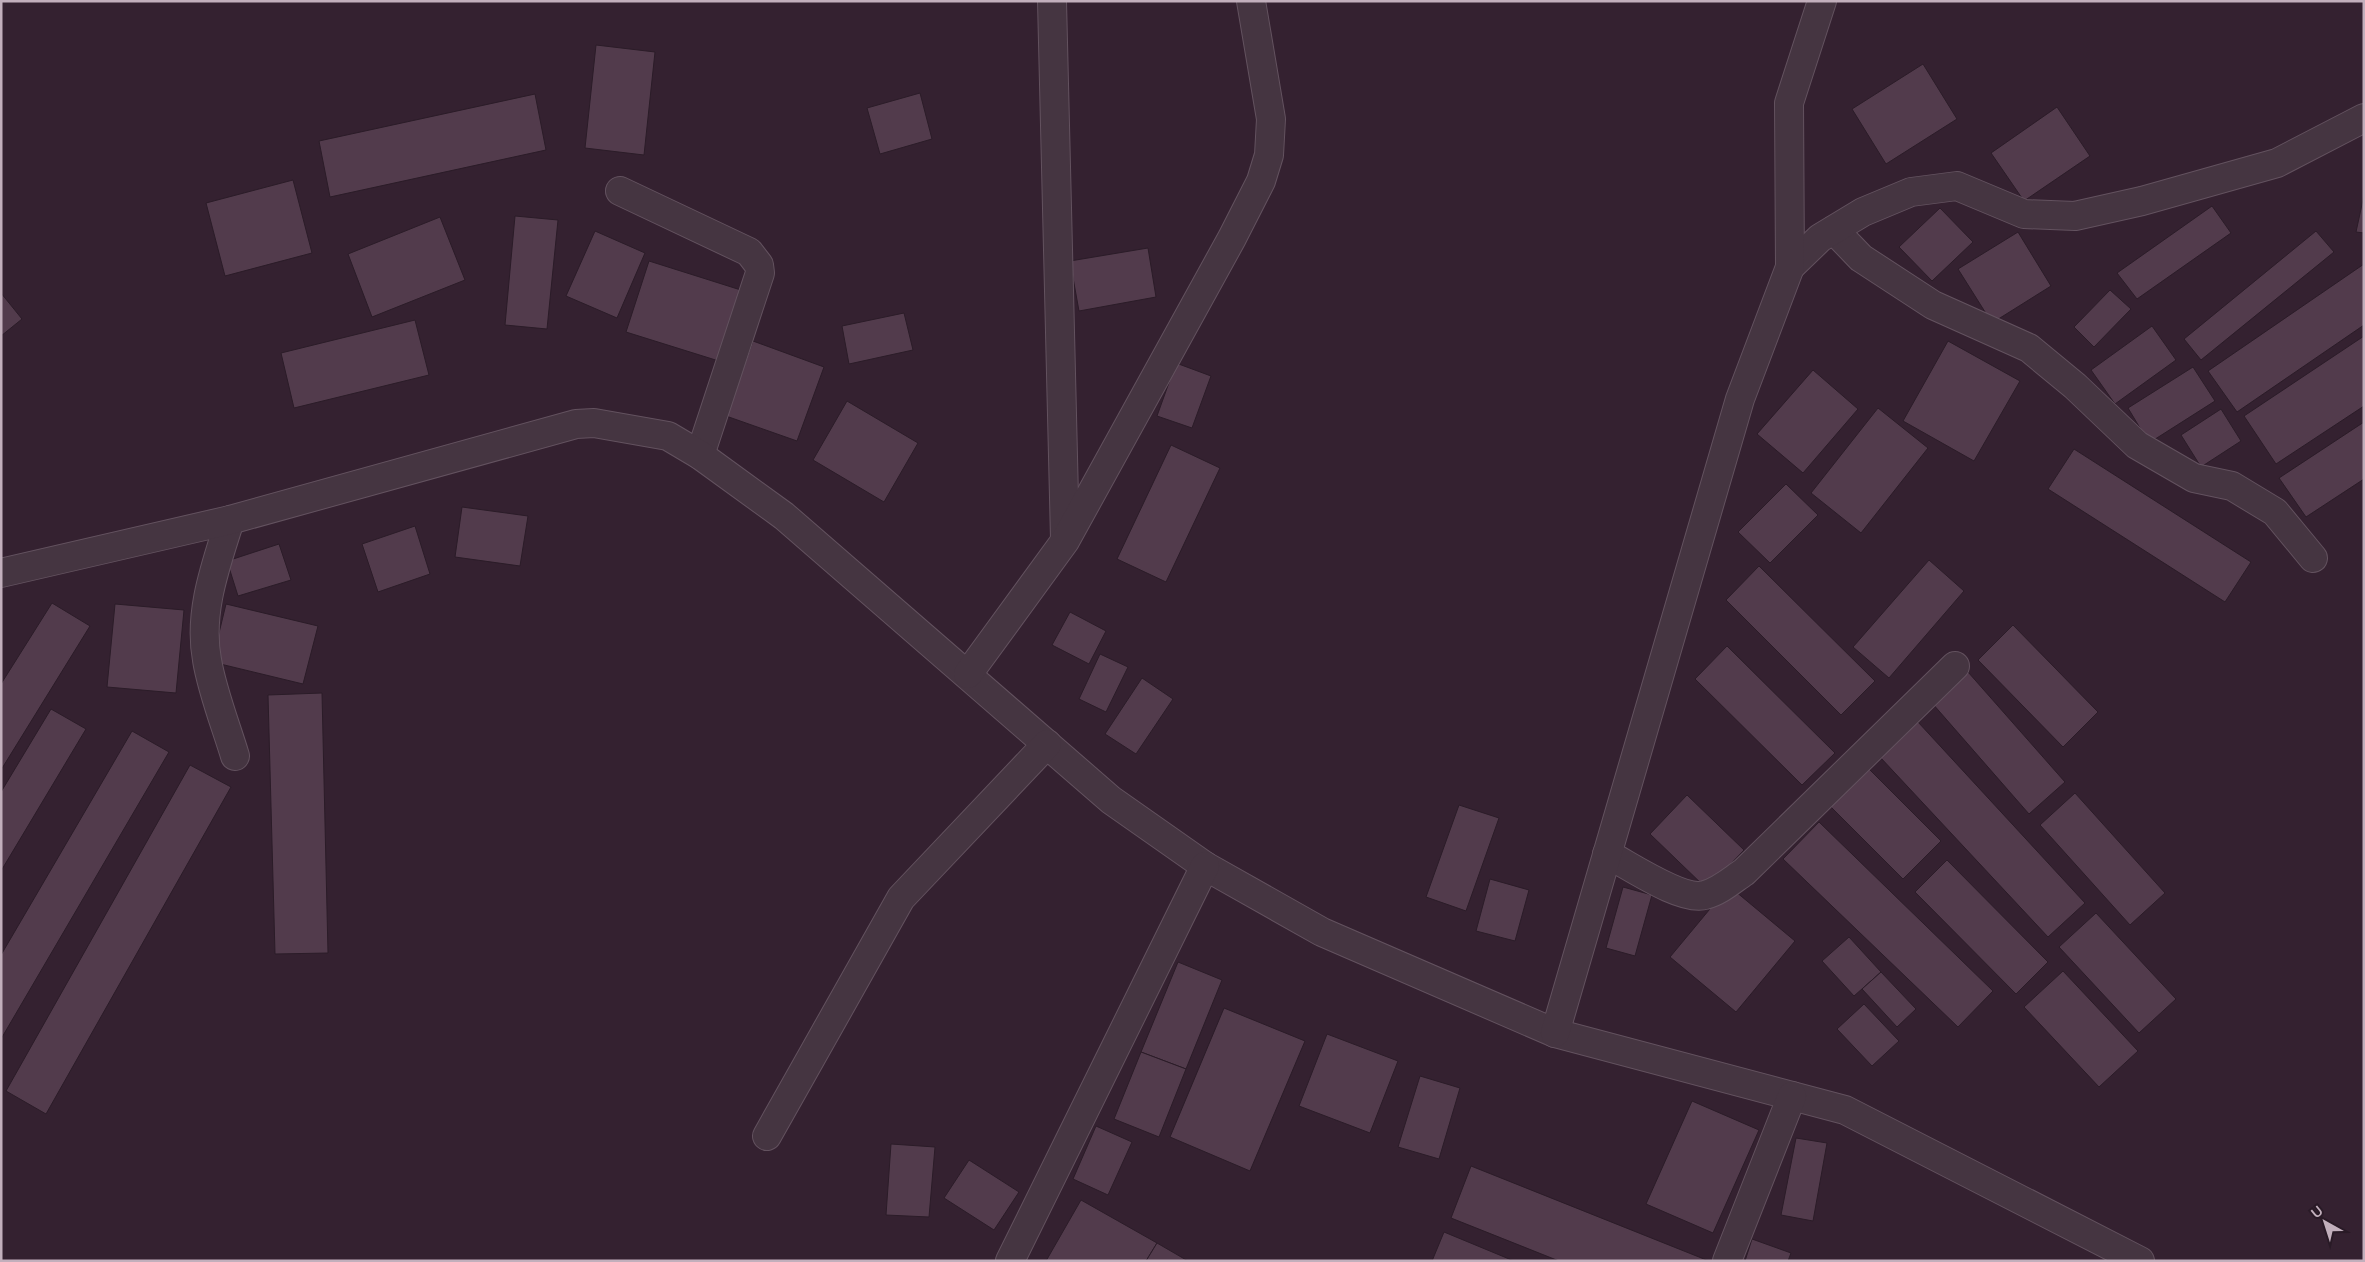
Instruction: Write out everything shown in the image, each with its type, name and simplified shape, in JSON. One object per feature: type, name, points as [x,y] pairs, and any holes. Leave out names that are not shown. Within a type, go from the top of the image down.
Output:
[{"type":"street","points":[[1052,1],[1065,541]]},
{"type":"street","points":[[968,674],[1065,541],[1232,238],[1261,181],[1269,155],[1271,119],[1251,1]]},
{"type":"street","points":[[1555,1033],[1740,400],[1790,268],[1789,103],[1822,1]]},
{"type":"street","points":[[1790,268],[1820,238],[1863,212],[1911,192],[1957,186],[2024,214],[2075,216],[2142,201],[2277,164],[2364,118]]},
{"type":"street","points":[[620,191],[748,252],[759,265],[760,273],[700,455]]},
{"type":"street","points":[[1834,230],[1861,258],[1933,305],[2029,348],[2075,386],[2137,445],[2194,478],[2232,486],[2275,512],[2312,558]]},
{"type":"street","points":[[1,573],[230,520],[576,424],[594,423],[668,436],[700,455],[784,516],[1111,800],[1206,866],[1322,932],[1555,1033],[1844,1110],[2140,1261]]},
{"type":"street","points":[[230,520],[209,588],[206,660],[235,756]]},
{"type":"street","points":[[1607,854],[1683,894],[1704,896],[1722,888],[1744,872],[1956,666]]},
{"type":"street","points":[[768,1136],[803,1069],[901,898],[1047,744]]},
{"type":"street","points":[[1010,1261],[1206,866]]},
{"type":"street","points":[[1728,1261],[1792,1096]]},
{"type":"building","points":[[596,45],[655,52],[644,155],[585,148]]},
{"type":"building","points":[[1923,64],[1957,119],[1886,164],[1852,109]]},
{"type":"building","points":[[920,93],[932,139],[880,154],[867,108]]},
{"type":"building","points":[[535,94],[546,150],[330,197],[319,141]]},
{"type":"building","points":[[2057,107],[2090,156],[2024,201],[1991,153]]},
{"type":"building","points":[[293,180],[312,253],[225,276],[206,203]]},
{"type":"building","points":[[2364,195],[2364,233],[2356,232]]},
{"type":"building","points":[[2212,206],[2231,233],[2137,299],[2117,273]]},
{"type":"building","points":[[1940,208],[1973,242],[1932,281],[1899,247]]},
{"type":"building","points":[[515,216],[558,220],[547,329],[505,325]]},
{"type":"building","points":[[440,217],[465,280],[372,317],[348,254]]},
{"type":"building","points":[[595,231],[645,253],[617,318],[566,296]]},
{"type":"building","points":[[2316,231],[2334,252],[2201,360],[2184,339]]},
{"type":"building","points":[[2018,232],[2051,286],[1992,323],[1958,269]]},
{"type":"building","points":[[1148,248],[1156,297],[1079,311],[1070,261]]},
{"type":"building","points":[[649,261],[744,291],[722,362],[626,332]]},
{"type":"building","points":[[2364,264],[2364,325],[2237,412],[2208,371]]},
{"type":"building","points":[[2110,290],[2131,309],[2094,347],[2074,327]]},
{"type":"building","points":[[1,293],[22,319],[1,336]]},
{"type":"building","points":[[904,313],[913,350],[849,364],[842,326]]},
{"type":"building","points":[[415,320],[429,375],[294,408],[281,353]]},
{"type":"building","points":[[2152,326],[2176,360],[2115,404],[2091,370]]},
{"type":"building","points":[[2364,336],[2364,406],[2276,464],[2244,416]]},
{"type":"building","points":[[753,341],[824,367],[797,441],[726,416]]},
{"type":"building","points":[[1948,341],[2020,381],[1974,461],[1903,421]]},
{"type":"building","points":[[1176,363],[1211,376],[1192,428],[1157,416]]},
{"type":"building","points":[[2193,367],[2215,401],[2149,443],[2128,408]]},
{"type":"building","points":[[1813,370],[1858,409],[1803,473],[1757,434]]},
{"type":"building","points":[[847,401],[918,443],[884,502],[813,460]]},
{"type":"building","points":[[1878,408],[1928,448],[1861,533],[1811,493]]},
{"type":"building","points":[[2221,409],[2241,441],[2201,467],[2181,435]]},
{"type":"building","points":[[2364,422],[2364,479],[2306,517],[2279,478]]},
{"type":"building","points":[[1171,445],[1220,468],[1166,582],[1117,559]]},
{"type":"building","points":[[2074,449],[2251,562],[2225,602],[2048,489]]},
{"type":"building","points":[[1786,484],[1818,515],[1770,563],[1738,532]]},
{"type":"building","points":[[462,507],[528,516],[520,566],[455,557]]},
{"type":"building","points":[[415,526],[430,574],[378,592],[362,544]]},
{"type":"building","points":[[279,544],[291,580],[238,596],[227,561]]},
{"type":"building","points":[[1929,560],[1964,591],[1889,678],[1853,647]]},
{"type":"building","points":[[1759,566],[1875,681],[1841,715],[1726,600]]},
{"type":"building","points":[[52,603],[90,626],[1,770],[1,684]]},
{"type":"building","points":[[115,604],[184,610],[176,693],[107,687]]},
{"type":"building","points":[[226,604],[318,626],[303,684],[212,662]]},
{"type":"building","points":[[1070,612],[1106,631],[1089,664],[1052,645]]},
{"type":"building","points":[[2013,625],[2098,712],[2063,747],[1978,660]]},
{"type":"building","points":[[1727,646],[1835,753],[1802,785],[1695,679]]},
{"type":"building","points":[[1100,654],[1128,667],[1106,712],[1079,699]]},
{"type":"building","points":[[1968,672],[2065,782],[2029,814],[1932,703]]},
{"type":"building","points":[[1142,678],[1173,699],[1136,754],[1105,734]]},
{"type":"building","points":[[322,693],[328,953],[275,954],[268,695]]},
{"type":"building","points":[[51,709],[86,729],[1,871],[1,792]]},
{"type":"building","points":[[1918,722],[2085,903],[2048,937],[1880,757]]},
{"type":"building","points":[[132,731],[169,752],[1,1039],[1,955]]},
{"type":"building","points":[[190,765],[231,787],[46,1114],[6,1091]]},
{"type":"building","points":[[1865,765],[1941,841],[1903,879],[1827,803]]},
{"type":"building","points":[[2075,793],[2165,893],[2130,925],[2040,825]]},
{"type":"building","points":[[1687,795],[1744,850],[1707,889],[1650,834]]},
{"type":"building","points":[[1459,805],[1499,818],[1466,911],[1426,897]]},
{"type":"building","points":[[1819,822],[1993,991],[1958,1027],[1783,859]]},
{"type":"building","points":[[1947,860],[2048,962],[2016,994],[1915,892]]},
{"type":"building","points":[[1490,879],[1529,890],[1515,941],[1476,931]]},
{"type":"building","points":[[1729,886],[1795,941],[1736,1012],[1670,957]]},
{"type":"building","points":[[1623,887],[1652,895],[1635,956],[1606,948]]},
{"type":"building","points":[[2096,913],[2176,999],[2139,1033],[2059,947]]},
{"type":"building","points":[[1849,937],[1881,972],[1854,996],[1822,961]]},
{"type":"building","points":[[1178,962],[1222,980],[1186,1069],[1141,1052]]},
{"type":"building","points":[[2063,971],[2138,1051],[2099,1087],[2024,1007]]},
{"type":"building","points":[[1881,972],[1916,1009],[1897,1027],[1862,989]]},
{"type":"building","points":[[1864,1004],[1899,1041],[1872,1066],[1837,1029]]},
{"type":"building","points":[[1224,1008],[1305,1041],[1250,1171],[1170,1137]]},
{"type":"building","points":[[1327,1034],[1398,1061],[1370,1133],[1299,1106]]},
{"type":"building","points":[[1141,1052],[1186,1069],[1159,1137],[1114,1119]]},
{"type":"building","points":[[1420,1076],[1460,1088],[1439,1159],[1398,1147]]},
{"type":"building","points":[[1692,1101],[1759,1130],[1713,1233],[1646,1204]]},
{"type":"building","points":[[1096,1126],[1132,1142],[1108,1195],[1073,1179]]},
{"type":"building","points":[[1796,1138],[1827,1143],[1813,1221],[1781,1215]]},
{"type":"building","points":[[891,1144],[935,1147],[929,1217],[886,1215]]},
{"type":"building","points":[[969,1160],[1019,1192],[994,1230],[944,1198]]},
{"type":"building","points":[[1471,1166],[1709,1261],[1559,1261],[1451,1218]]},
{"type":"building","points":[[1081,1200],[1157,1243],[1146,1261],[1046,1261]]},
{"type":"building","points":[[1444,1232],[1514,1261],[1432,1261]]},
{"type":"building","points":[[1752,1239],[1791,1253],[1788,1261],[1745,1261]]},
{"type":"building","points":[[1157,1243],[1188,1261],[1146,1261]]}]
